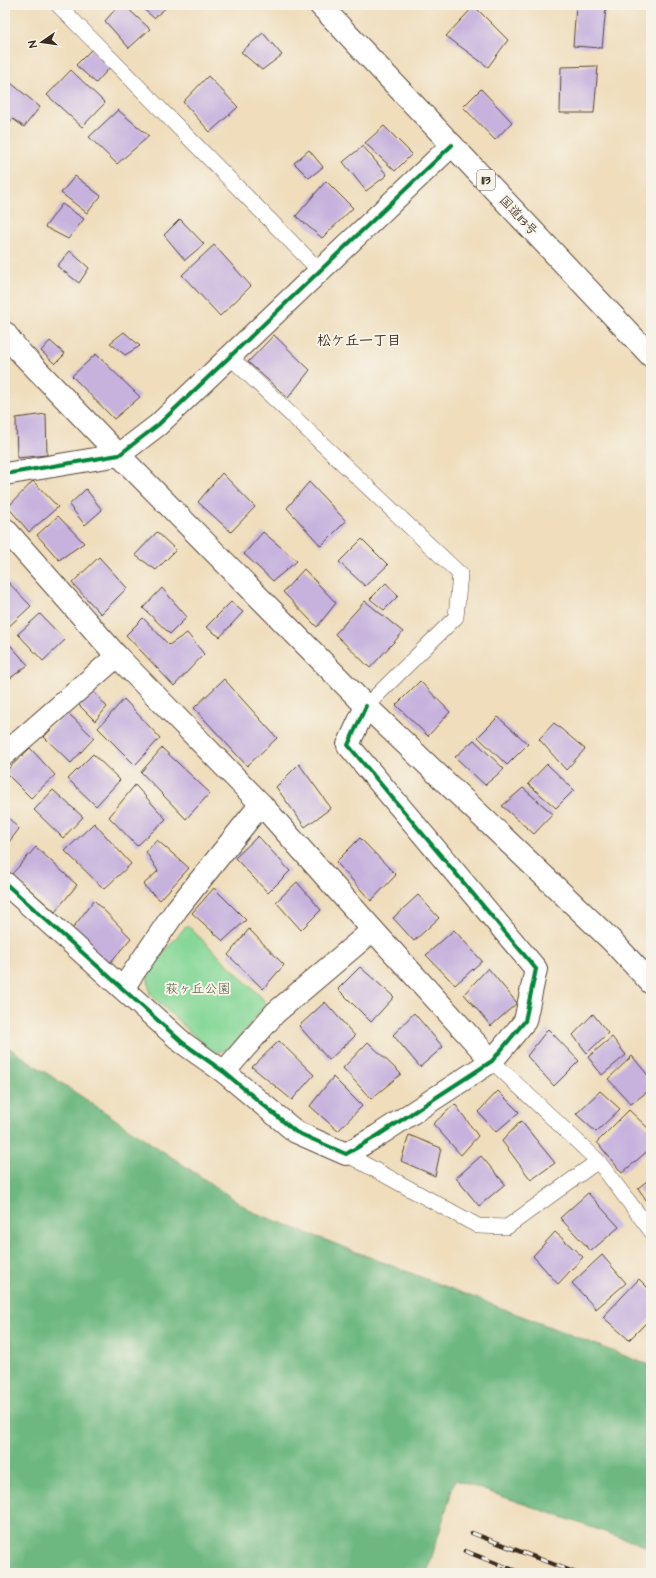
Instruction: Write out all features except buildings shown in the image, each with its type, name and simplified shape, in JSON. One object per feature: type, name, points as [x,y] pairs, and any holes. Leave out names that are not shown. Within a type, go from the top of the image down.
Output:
[{"type":"main road","name":"国道113号","points":[[320,5],[651,356]]},
{"type":"main road","points":[[5,474],[119,455],[158,425],[452,145]]},
{"type":"main road","points":[[5,332],[19,351],[119,455],[366,706],[612,940],[651,983]]},
{"type":"main road","points":[[5,529],[117,656],[261,804],[492,1061]]},
{"type":"main road","points":[[5,754],[117,656]]},
{"type":"main road","points":[[5,883],[183,1043],[224,1072],[296,1132],[346,1154],[377,1136],[492,1061],[525,1021],[536,969],[348,745],[366,706]]},
{"type":"main road","points":[[123,988],[177,909],[261,804]]},
{"type":"main road","points":[[224,1072],[275,1013],[373,930]]},
{"type":"lane","points":[[58,5],[320,271]]},
{"type":"lane","points":[[230,357],[460,574],[456,617],[366,706]]},
{"type":"lane","points":[[492,1061],[598,1161],[651,1231]]},
{"type":"lane","points":[[346,1154],[478,1226],[507,1227],[598,1161]]},
{"type":"green space","name":"萩ヶ丘公園","points":[[187,925],[267,1003],[234,1046],[214,1054],[150,994],[147,972]]},
{"type":"green space","points":[[5,1045],[253,1212],[651,1366],[651,1548],[455,1480],[427,1573],[5,1573]]},
{"type":"railway","points":[[472,1533],[576,1573]]},
{"type":"railway","points":[[465,1551],[521,1573]]},
{"type":"cycle path","points":[[5,474],[119,455],[158,425],[452,145]]},
{"type":"cycle path","points":[[5,883],[183,1043],[224,1072],[296,1132],[346,1154],[377,1136],[492,1061],[525,1021],[536,969],[348,745],[366,706]]},
{"type":"district","name":"松ケ丘一丁目","points":[[359,340]]}]
